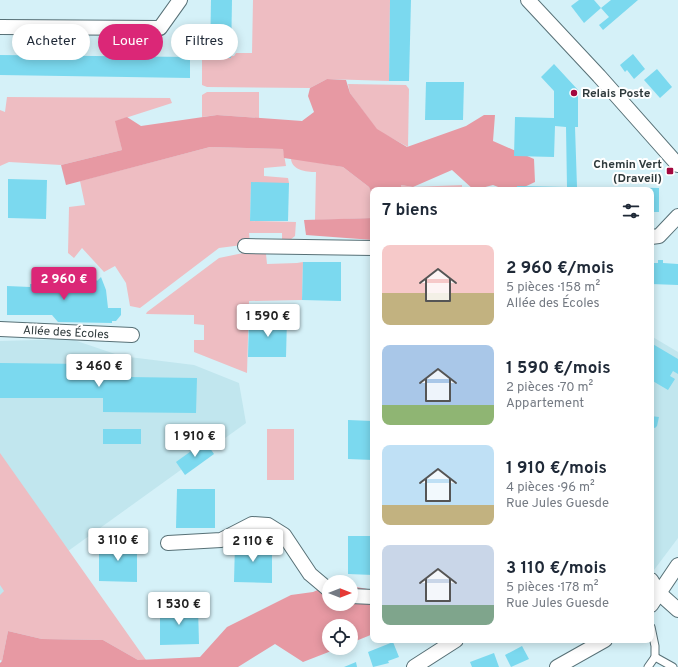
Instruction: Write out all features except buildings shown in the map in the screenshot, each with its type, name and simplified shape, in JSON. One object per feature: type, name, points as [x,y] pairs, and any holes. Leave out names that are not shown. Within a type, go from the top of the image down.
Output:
[{"type":"street","points":[[0,27],[160,28],[180,0]]},
{"type":"street","points":[[528,0],[678,165]]},
{"type":"street","points":[[654,237],[659,236],[678,216]]},
{"type":"street","points":[[245,246],[370,248]]},
{"type":"street","name":"Allée des Écoles","points":[[0,329],[132,335]]},
{"type":"street","points":[[168,543],[221,540],[252,524],[268,525],[284,535],[310,574],[322,584]]},
{"type":"street","points":[[654,601],[678,565]]},
{"type":"street","points":[[654,585],[659,593],[678,610]]},
{"type":"street","points":[[358,596],[370,597]]},
{"type":"street","points":[[414,667],[451,643]]},
{"type":"street","points":[[557,667],[600,643]]},
{"type":"lane","points":[[648,667],[655,657],[654,641]]},
{"type":"lane","points":[[655,657],[673,667]]},
{"type":"shaded area","points":[[253,0],[390,0],[389,81],[327,79],[310,88],[207,87],[202,85],[202,60],[238,60],[238,53],[252,53]]},
{"type":"shaded area","points":[[327,79],[346,80],[350,93],[377,129],[407,147],[466,126],[484,115],[495,115],[493,141],[534,159],[535,182],[524,187],[498,187],[493,185],[485,187],[471,187],[452,170],[413,187],[401,185],[401,187],[370,187],[370,189],[343,167],[284,158],[283,149],[210,147],[66,185],[61,165],[122,150],[115,121],[127,117],[141,126],[217,115],[302,121],[314,112],[308,96],[310,88]]},
{"type":"shaded area","points":[[348,84],[406,85],[409,89],[408,147],[377,130],[350,93]]},
{"type":"shaded area","points":[[207,92],[259,92],[259,118],[217,115],[202,117],[202,95]]},
{"type":"shaded area","points":[[7,97],[170,98],[172,103],[116,121],[122,150],[61,165],[9,162],[0,166],[0,110],[5,112]]},
{"type":"shaded area","points":[[210,147],[283,149],[286,166],[264,168],[264,176],[288,178],[289,183],[251,183],[250,221],[296,222],[295,236],[290,240],[282,241],[282,233],[249,233],[250,244],[219,248],[140,308],[130,306],[126,283],[115,266],[104,272],[82,248],[74,258],[68,253],[69,207],[85,205],[80,181]]},
{"type":"shaded area","points":[[291,158],[343,167],[369,187],[370,218],[315,220],[316,172],[300,170],[296,168]]},
{"type":"shaded area","points":[[401,185],[413,187],[401,187]]},
{"type":"shaded area","points":[[462,185],[462,187],[413,187]]},
{"type":"shaded area","points":[[370,218],[370,240],[306,235],[304,220]]},
{"type":"shaded area","points":[[248,252],[266,254],[267,264],[303,262],[302,300],[249,301],[247,373],[194,352],[194,340],[204,340],[204,325],[194,324],[194,315],[146,314],[219,258]]},
{"type":"shaded area","points":[[654,338],[678,352],[678,538],[654,570]]},
{"type":"shaded area","points":[[71,339],[121,356],[194,365],[239,383],[246,423],[0,600],[0,341]]},
{"type":"shaded area","points":[[267,429],[294,429],[294,480],[267,480]]},
{"type":"shaded area","points":[[0,453],[146,660],[138,660],[103,640],[42,639],[8,631],[2,661],[0,660],[0,595],[4,591],[0,585]]},
{"type":"shaded area","points":[[358,587],[370,589],[370,635],[358,640],[358,619],[322,619],[322,655],[303,662],[275,644],[238,667],[0,667],[8,631],[42,639],[103,640],[138,660],[200,657],[227,627],[291,595],[313,592],[322,588],[322,611],[358,611]]},
{"type":"place","name":"Relais Poste","points":[[574,93]]},
{"type":"place","name":"Chemin Vert (Draveil)","points":[[670,171]]}]
